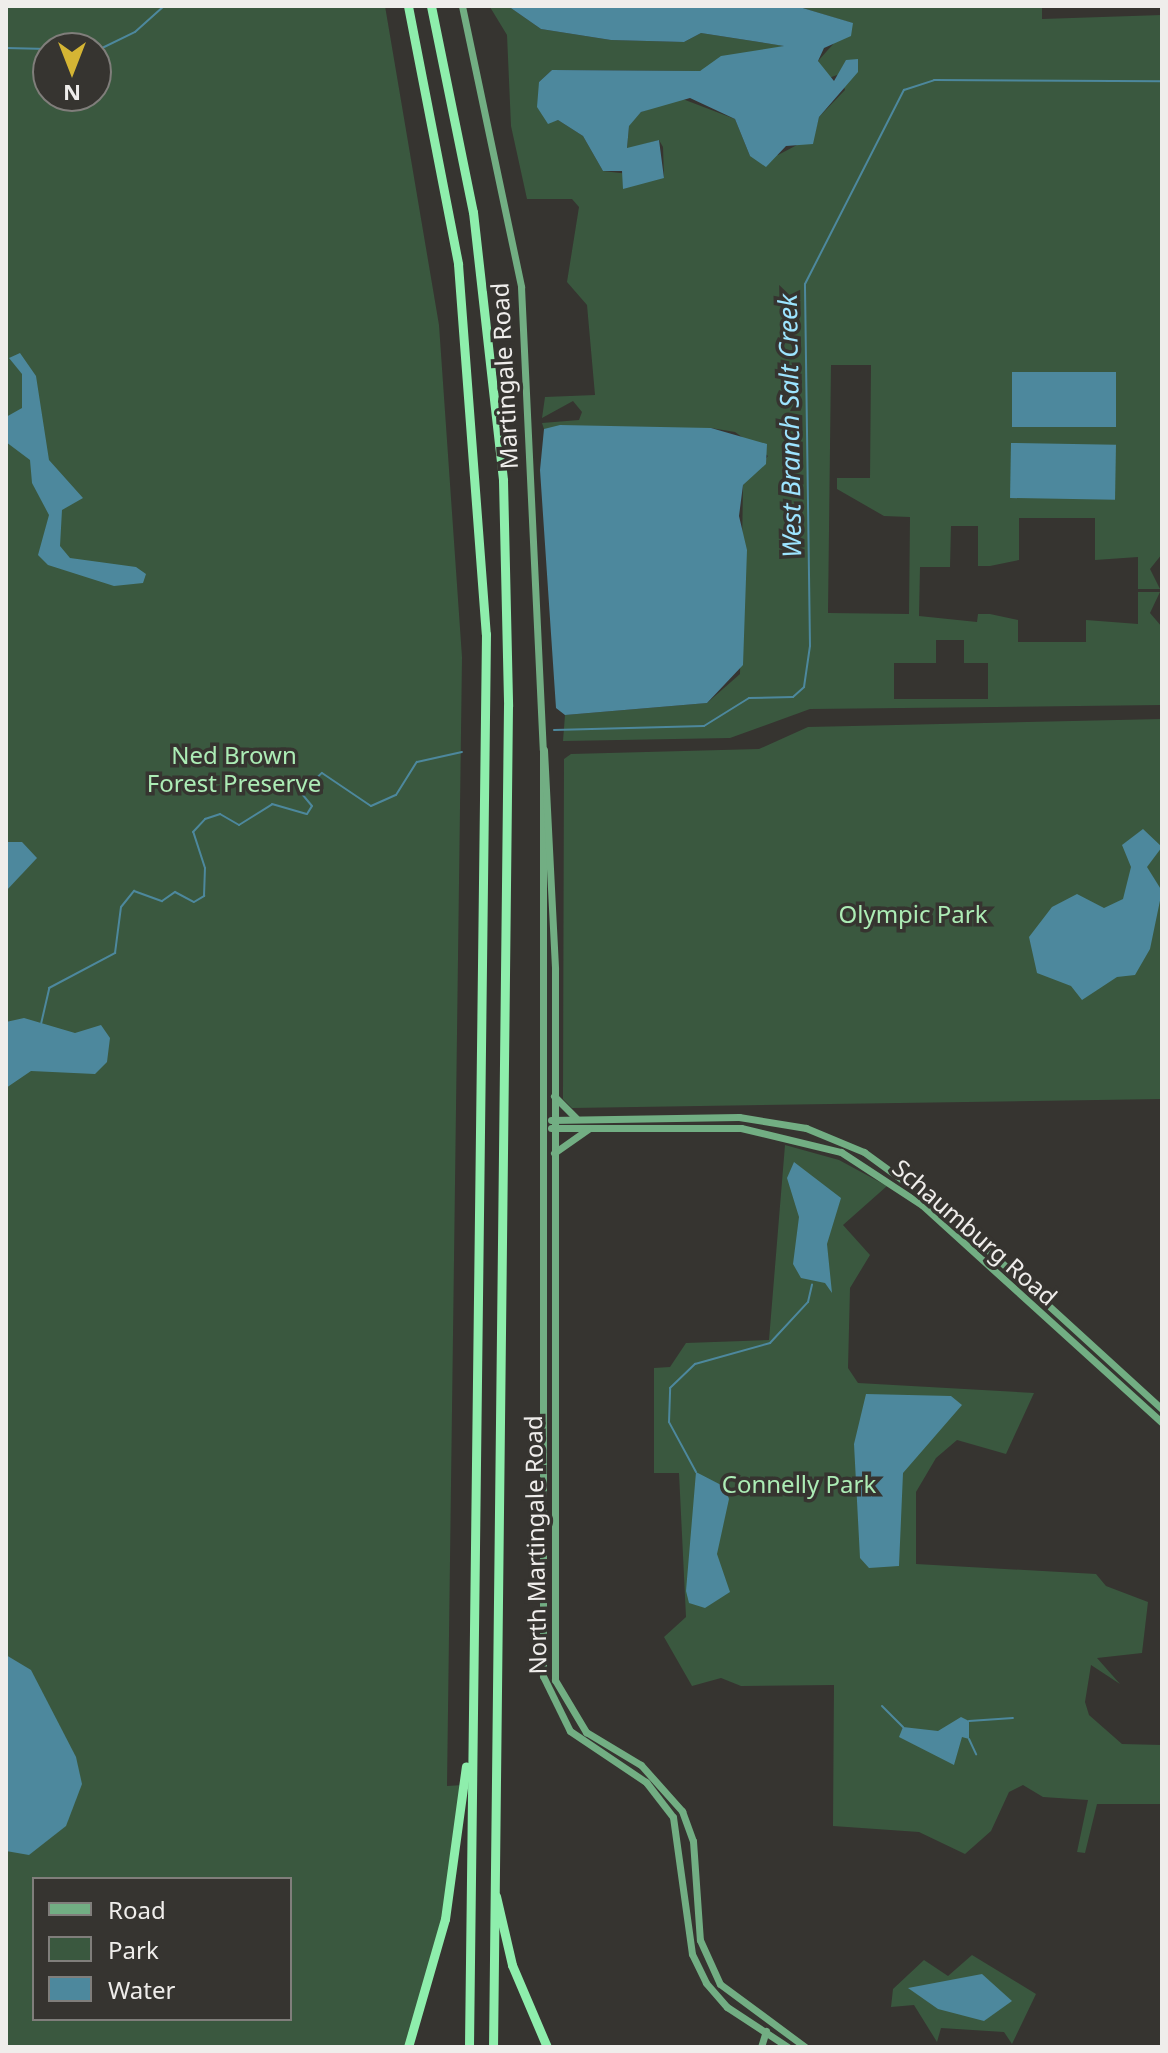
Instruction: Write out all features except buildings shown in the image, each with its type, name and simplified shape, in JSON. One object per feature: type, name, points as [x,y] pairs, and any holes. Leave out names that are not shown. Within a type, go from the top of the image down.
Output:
[{"type":"highway","points":[[408,6],[460,279],[486,634],[470,1731],[469,2047]]},
{"type":"highway","points":[[431,6],[473,212],[503,480],[508,706],[492,1880],[493,2047]]},
{"type":"highway","points":[[408,2047],[445,1919],[470,1731]]},
{"type":"highway","points":[[492,1880],[512,1965],[547,2047]]},
{"type":"street","name":"Martingale Road","points":[[462,6],[521,287],[543,749],[541,1124]]},
{"type":"street","name":"Martingale Road","points":[[543,749],[554,848],[553,1124]]},
{"type":"street","points":[[554,1095],[582,1120]]},
{"type":"street","name":"Schaumburg Road","points":[[553,1124],[582,1120],[739,1117],[806,1128],[864,1152],[945,1211],[1162,1409]]},
{"type":"street","name":"Schaumburg Road","points":[[541,1124],[764,1130],[858,1160],[922,1205],[1162,1423]]},
{"type":"street","name":"North Martingale Road","points":[[541,1124],[545,1685],[581,1742],[646,1782],[667,1806],[682,1843],[689,1939],[699,1971],[727,2007],[788,2047]]},
{"type":"street","name":"North Martingale Road","points":[[553,1124],[555,1680],[586,1732],[641,1765],[672,1795],[693,1841],[709,1965],[730,1995],[805,2047]]},
{"type":"street","points":[[553,1155],[562,1141],[594,1127]]},
{"type":"street","points":[[761,2047],[771,2022]]},
{"type":"green space","name":"Ned Brown Forest Preserve","points":[[6,6],[385,6],[439,325],[462,657],[447,1786],[463,1785],[445,1919],[408,2047],[6,2047]]},
{"type":"green space","points":[[481,6],[508,6],[541,29],[611,40],[684,42],[701,33],[785,46],[700,71],[552,70],[539,82],[548,123],[558,120],[583,136],[603,171],[664,178],[663,147],[659,140],[627,149],[629,125],[641,112],[680,98],[735,119],[750,156],[778,155],[814,136],[819,117],[845,90],[840,74],[826,79],[818,61],[852,23],[796,6],[1042,6],[1042,19],[1162,15],[1162,554],[1150,569],[1160,589],[1138,589],[1138,557],[1095,560],[1095,518],[1019,518],[1019,560],[990,566],[978,566],[978,526],[951,526],[950,567],[920,567],[919,616],[977,622],[978,614],[990,614],[1018,620],[1018,642],[1086,642],[1086,620],[1138,624],[1138,592],[1160,592],[1150,613],[1162,627],[1162,705],[810,709],[730,738],[563,741],[565,715],[707,703],[740,674],[743,485],[768,456],[735,432],[711,428],[544,429],[542,423],[579,420],[582,412],[573,401],[542,418],[545,397],[595,395],[587,305],[567,282],[579,207],[572,199],[527,199],[511,126],[507,35],[490,7]],"holes":[[[831,365],[871,365],[870,478],[837,478],[837,489],[884,516],[910,517],[909,614],[828,613]],[[936,640],[964,640],[964,663],[988,663],[988,699],[894,699],[894,663],[936,663]]]},
{"type":"green space","name":"Olympic Park","points":[[1162,719],[1162,1099],[572,1108],[563,1099],[564,759],[571,754],[759,749],[808,727]]},
{"type":"green space","name":"Connelly Park","points":[[785,1145],[839,1160],[887,1186],[843,1225],[870,1255],[850,1288],[848,1368],[858,1383],[1034,1393],[1006,1454],[957,1440],[936,1458],[916,1492],[916,1564],[1096,1574],[1106,1586],[1148,1602],[1142,1653],[1097,1658],[1120,1684],[1091,1665],[1085,1702],[1089,1715],[1122,1744],[1162,1745],[1162,1804],[1097,1804],[1085,1853],[1077,1852],[1088,1800],[1043,1797],[1023,1785],[1009,1792],[991,1831],[965,1854],[919,1832],[833,1826],[834,1685],[741,1686],[721,1678],[692,1686],[664,1637],[686,1617],[679,1473],[654,1473],[654,1368],[670,1367],[686,1343],[769,1340]]},
{"type":"green space","points":[[972,1955],[1036,1994],[1012,2044],[1004,2032],[941,2028],[937,2042],[914,2005],[891,2007],[893,1989],[924,1960],[948,1976]]},
{"type":"water","points":[[508,6],[796,6],[853,23],[851,36],[824,48],[818,61],[834,81],[846,60],[858,59],[858,72],[819,117],[813,144],[786,146],[766,167],[750,156],[735,119],[690,98],[641,112],[629,126],[627,148],[659,140],[664,178],[623,189],[622,171],[603,171],[583,136],[558,120],[548,124],[537,107],[539,82],[552,70],[700,71],[721,56],[784,46],[701,33],[684,42],[611,40],[541,29]]},
{"type":"water","points":[[20,353],[36,376],[49,460],[83,498],[62,510],[60,546],[70,558],[136,567],[146,574],[143,583],[114,586],[48,565],[38,555],[49,515],[32,483],[30,460],[6,442],[6,417],[22,408],[22,374],[9,358]]},
{"type":"water","points":[[1012,372],[1116,372],[1116,427],[1012,427]]},
{"type":"water","points":[[560,425],[711,428],[767,444],[766,464],[743,485],[739,516],[747,550],[743,665],[707,703],[565,715],[556,708],[540,470],[544,429]]},
{"type":"water","points":[[1011,443],[1116,445],[1115,500],[1010,498]]},
{"type":"water","points":[[1143,829],[1162,847],[1147,867],[1162,891],[1150,949],[1135,975],[1117,977],[1082,1000],[1071,986],[1037,973],[1029,937],[1052,907],[1077,894],[1104,908],[1123,899],[1131,867],[1122,845]]},
{"type":"water","points":[[6,842],[22,842],[37,858],[6,891]]},
{"type":"water","points":[[24,1018],[75,1033],[101,1025],[110,1038],[107,1062],[95,1074],[31,1071],[6,1088],[6,1022]]},
{"type":"water","points":[[794,1162],[841,1198],[827,1244],[832,1293],[825,1283],[801,1278],[793,1264],[799,1217],[787,1178]]},
{"type":"water","points":[[866,1394],[951,1396],[962,1405],[903,1473],[899,1566],[869,1568],[860,1558],[854,1444]]},
{"type":"water","points":[[696,1472],[725,1487],[729,1499],[717,1554],[730,1592],[705,1608],[689,1603],[686,1591]]},
{"type":"water","points":[[6,1655],[31,1670],[76,1757],[82,1784],[66,1826],[29,1855],[6,1851]]},
{"type":"water","points":[[961,1717],[969,1721],[969,1739],[962,1737],[954,1765],[899,1737],[903,1727],[938,1731]]},
{"type":"water","points":[[982,1974],[1012,2001],[984,2021],[938,2009],[908,1988]]},
{"type":"waterway","points":[[112,43],[135,32],[164,6]]},
{"type":"waterway","points":[[6,48],[32,49]]},
{"type":"waterway","name":"West Branch Salt Creek","points":[[554,730],[704,726],[749,698],[793,697],[804,687],[810,646],[805,284],[904,90],[934,80],[1162,81]]},
{"type":"waterway","name":"West Branch Salt Creek","points":[[41,1024],[49,988],[115,953],[121,907],[134,891],[162,901],[175,892],[194,902],[204,896],[205,868],[193,832],[205,819],[220,814],[239,825],[272,804],[307,814],[312,806],[301,793],[322,773],[371,806],[396,795],[417,762],[462,752]]},
{"type":"waterway","points":[[696,1472],[669,1422],[670,1388],[695,1364],[770,1343],[808,1302],[812,1284]]},
{"type":"waterway","points":[[882,1706],[903,1727]]},
{"type":"waterway","points":[[969,1721],[1013,1718]]},
{"type":"waterway","points":[[969,1739],[976,1754]]}]
